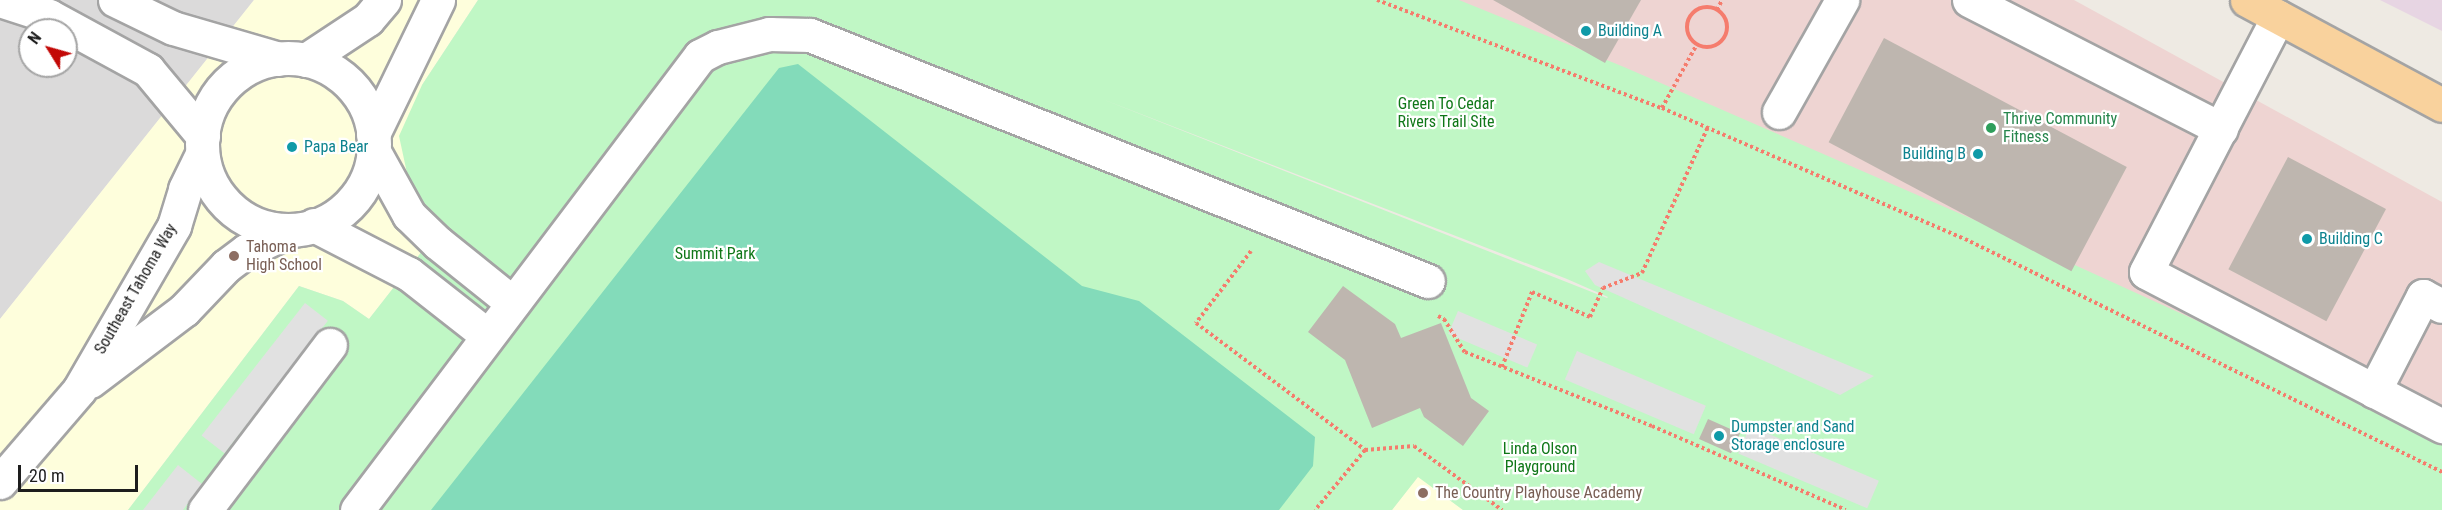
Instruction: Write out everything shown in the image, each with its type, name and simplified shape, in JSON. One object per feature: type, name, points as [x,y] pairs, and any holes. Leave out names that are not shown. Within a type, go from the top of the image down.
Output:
[{"type":"main road","points":[[2247,0],[2442,105]]},
{"type":"street","points":[[0,0],[49,16],[148,70],[203,145]]},
{"type":"street","points":[[115,0],[173,28],[293,59],[332,69],[352,86],[368,112],[373,142],[370,171],[356,198],[333,218],[302,227],[276,230],[247,221],[224,202],[209,180],[203,145],[203,127],[213,102],[230,81],[253,66],[293,59],[368,19],[384,0]]},
{"type":"street","points":[[373,142],[438,0]]},
{"type":"street","points":[[1779,112],[1842,0]]},
{"type":"street","points":[[1969,0],[2221,129]]},
{"type":"street","points":[[2278,17],[2146,272],[2442,426]]},
{"type":"street","points":[[357,510],[700,56],[718,47],[769,34],[810,35],[1428,281]]},
{"type":"street","points":[[373,142],[409,215],[438,243],[513,303]]},
{"type":"street","name":"Southeast Tahoma Way","points":[[0,482],[79,390],[174,226],[185,189],[203,145]]},
{"type":"street","points":[[302,227],[409,274],[488,336]]},
{"type":"street","name":"Southeast Tahoma Way","points":[[79,390],[184,310],[226,266],[246,251],[302,227]]},
{"type":"street","points":[[2374,391],[2422,296],[2442,306]]},
{"type":"street","points":[[216,506],[330,345]]},
{"type":"path","points":[[1377,0],[1662,108],[1965,238],[2442,472]]},
{"type":"path","points":[[1717,10],[1722,0]]},
{"type":"path","points":[[1704,7],[1717,10],[1726,20],[1722,39],[1711,46],[1697,44],[1687,29],[1689,17],[1704,7]]},
{"type":"path","points":[[1662,108],[1697,44]]},
{"type":"path","points":[[1502,367],[1532,292],[1590,317],[1603,288],[1642,273],[1708,128]]},
{"type":"path","points":[[1275,220],[1196,322],[1365,450],[1414,446],[1502,510]]},
{"type":"path","points":[[1433,314],[1444,319],[1465,352],[1663,430],[1846,510]]},
{"type":"path","points":[[1315,510],[1365,450]]},
{"type":"shaded area","points":[[0,0],[254,0],[0,319]]},
{"type":"shaded area","name":"Tahoma High School","points":[[254,0],[478,0],[422,85],[441,227],[369,319],[343,301],[299,286],[128,510],[0,510],[0,319]]},
{"type":"shaded area","points":[[1456,0],[2074,0],[2442,202],[2442,447]]},
{"type":"shaded area","points":[[2380,0],[2442,0],[2442,31]]},
{"type":"shaded area","points":[[1599,262],[1874,376],[1840,395],[1595,285],[1585,271]]},
{"type":"shaded area","points":[[305,303],[328,321],[224,453],[202,435]]},
{"type":"shaded area","points":[[1458,311],[1537,345],[1527,368],[1448,334]]},
{"type":"shaded area","points":[[1577,351],[1706,406],[1694,434],[1565,380]]},
{"type":"shaded area","points":[[1750,426],[1879,481],[1867,508],[1738,454]]},
{"type":"shaded area","points":[[178,465],[202,484],[183,510],[143,510]]},
{"type":"shaded area","name":"The Country Playhouse Academy","points":[[1418,476],[1463,510],[1392,510]]},
{"type":"green space","name":"Summit Park","points":[[478,0],[1459,0],[1624,67],[2009,235],[2202,323],[2442,440],[2442,510],[1463,510],[1418,477],[1392,510],[128,510],[299,286],[343,301],[369,319],[441,227],[410,187],[399,136],[422,85]],"holes":[[[1102,99],[1567,279],[1608,297]]]},
{"type":"green space","points":[[798,64],[1082,286],[1139,301],[1315,437],[1313,466],[1279,510],[431,510],[779,68]]},
{"type":"building","name":"Building A","points":[[1493,0],[1641,0],[1605,63]]},
{"type":"building","name":"Building B","points":[[1884,38],[2127,167],[2071,271],[1829,142]]},
{"type":"building","name":"Building C","points":[[2288,157],[2386,209],[2326,321],[2228,269]]},
{"type":"building","points":[[1343,286],[1395,324],[1401,338],[1441,323],[1471,398],[1489,411],[1463,446],[1424,417],[1420,408],[1372,428],[1345,360],[1308,332]]},
{"type":"building","name":"Dumpster and Sand Storage enclosure","points":[[1708,419],[1740,433],[1731,453],[1699,439]]},
{"type":"place","name":"Building A","points":[[1586,31]]},
{"type":"place","name":"Thrive Community Fitness","points":[[1991,128]]},
{"type":"place","name":"Papa Bear","points":[[292,147]]},
{"type":"place","name":"Building B","points":[[1978,154]]},
{"type":"place","name":"Building C","points":[[2307,239]]},
{"type":"place","name":"Tahoma High School","points":[[234,256]]},
{"type":"place","name":"Dumpster and Sand Storage enclosure","points":[[1719,436]]},
{"type":"place","name":"The Country Playhouse Academy","points":[[1423,493]]},
{"type":"park label","name":"Green To Cedar Rivers Trail Site","points":[[1446,113]]},
{"type":"park label","name":"Linda Olson Playground","points":[[1540,458]]}]
